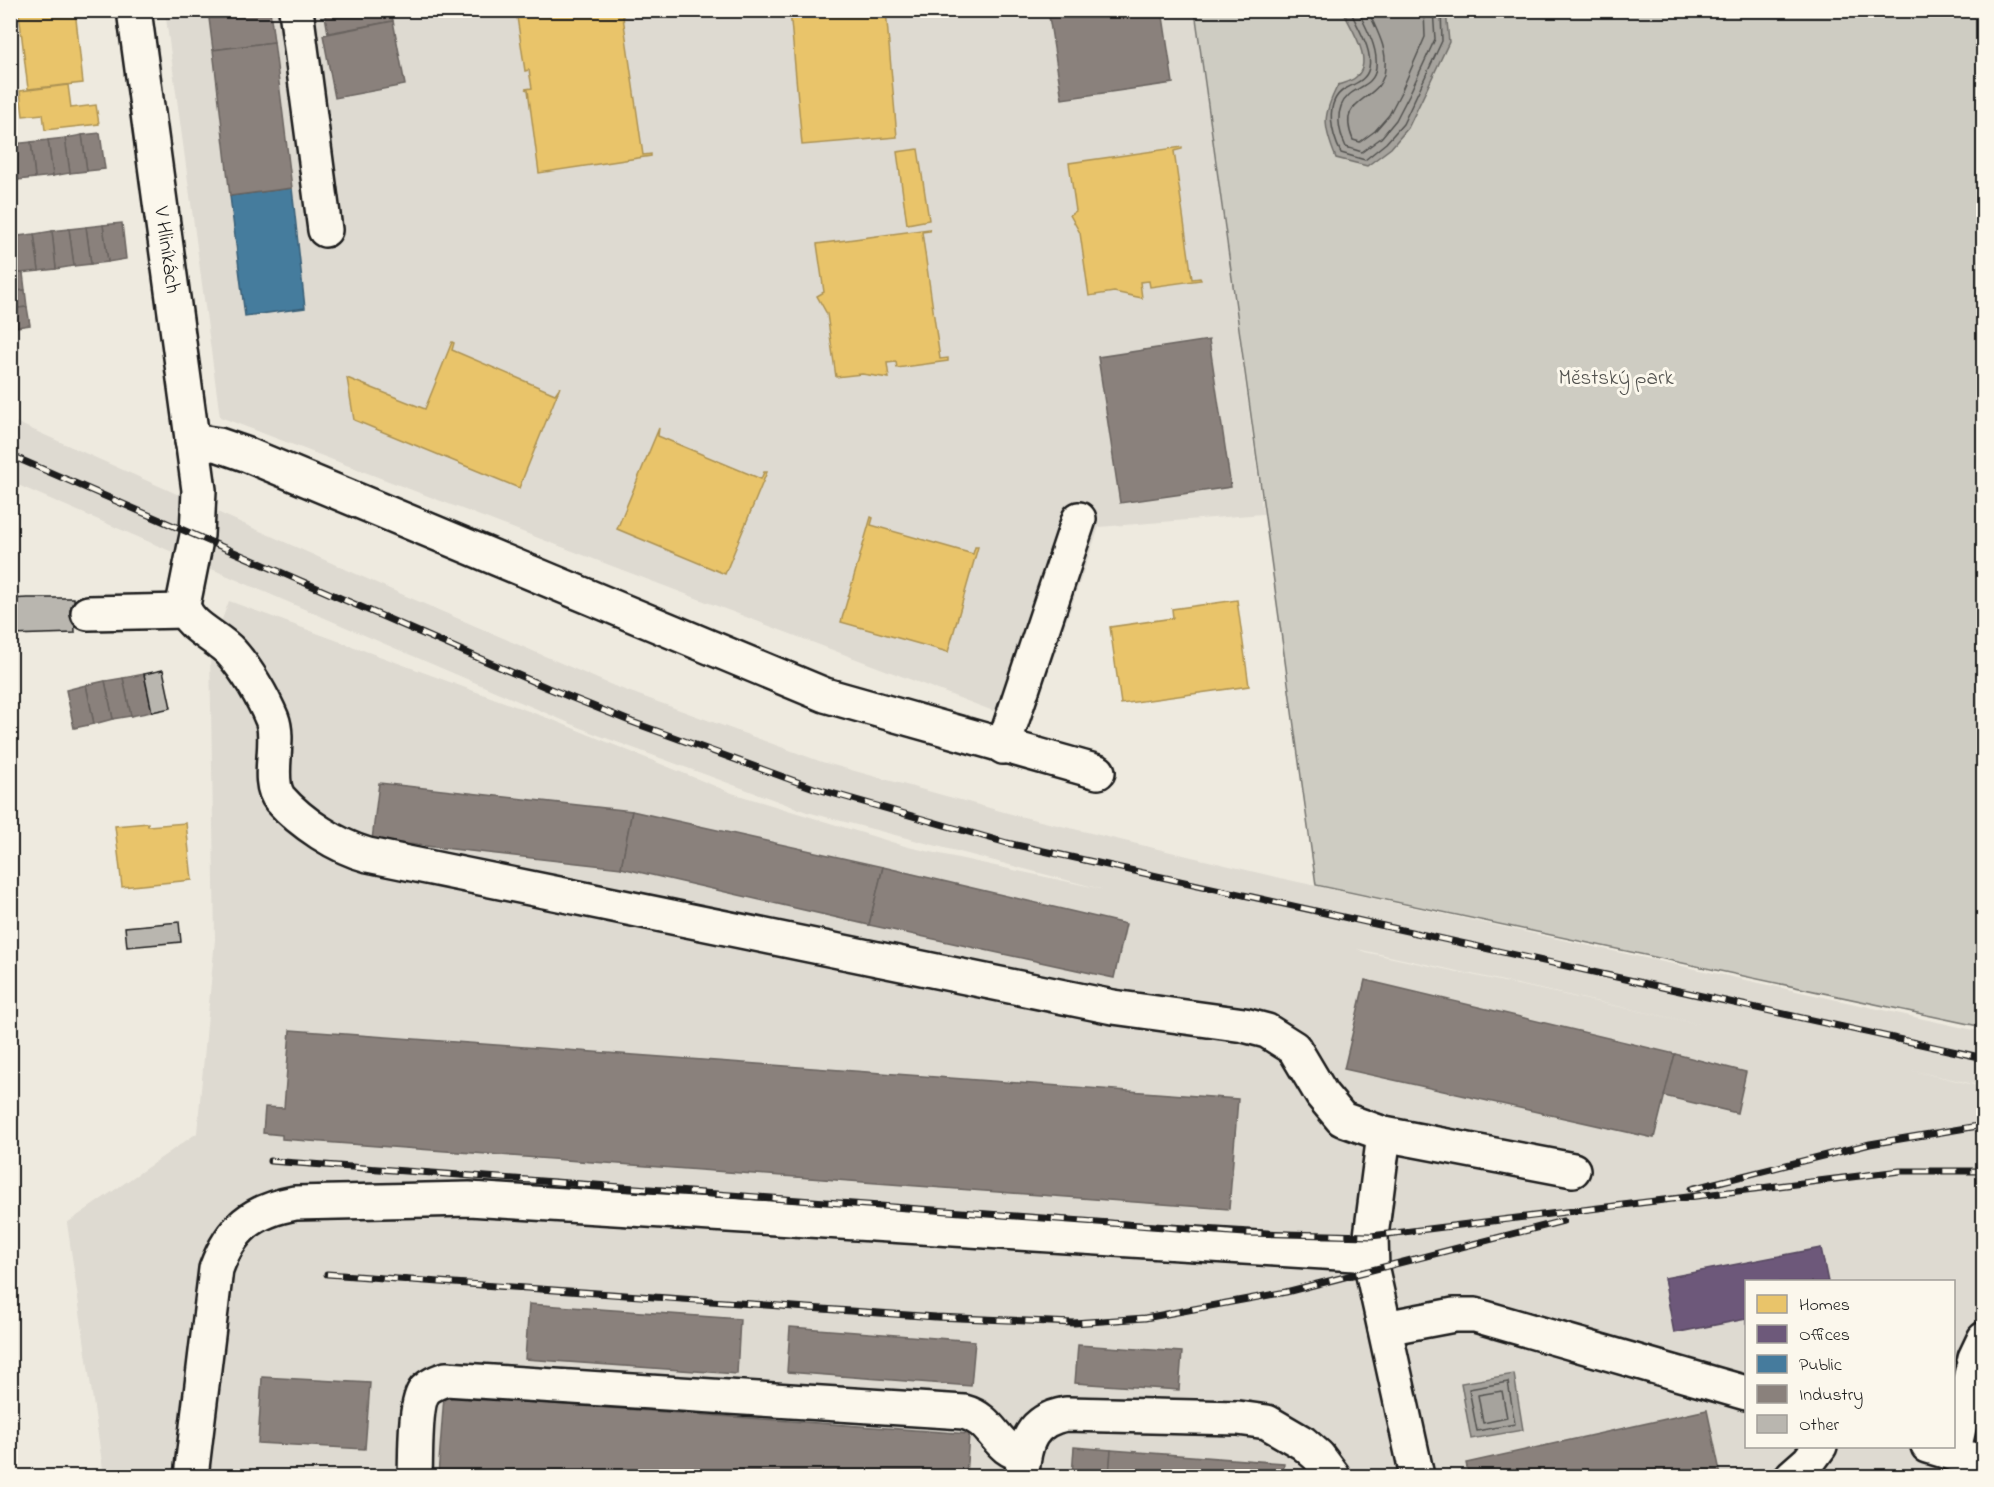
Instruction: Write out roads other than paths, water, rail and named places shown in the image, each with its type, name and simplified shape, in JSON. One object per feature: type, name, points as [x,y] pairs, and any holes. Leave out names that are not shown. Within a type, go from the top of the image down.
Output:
[{"type":"street","name":"V Hliníkách","points":[[134,10],[199,490],[197,535],[184,601],[185,611]]},
{"type":"street","points":[[296,10],[325,230]]},
{"type":"street","points":[[192,441],[219,445],[248,455],[816,691],[1003,747],[1098,772]]},
{"type":"street","points":[[1003,747],[1079,519]]},
{"type":"street","points":[[88,613],[185,611],[193,622],[222,642],[240,662],[269,713],[274,729],[274,787],[280,800],[327,838],[351,851],[1113,1007],[1244,1025],[1268,1031],[1294,1048],[1322,1095],[1342,1119],[1384,1134],[1573,1170]]},
{"type":"street","points":[[1384,1134],[1371,1255],[1372,1270],[1417,1476]]},
{"type":"street","points":[[196,1476],[216,1269],[222,1253],[243,1224],[259,1213],[295,1203],[469,1199],[1371,1255]]},
{"type":"street","points":[[1385,1328],[1454,1315],[1475,1315],[1745,1393]]},
{"type":"street","points":[[1955,1454],[1975,1358],[1983,1339]]},
{"type":"street","points":[[415,1476],[419,1405],[423,1392],[434,1383],[446,1379],[964,1412],[976,1415],[986,1423],[1023,1465]]},
{"type":"street","points":[[1023,1465],[1034,1429],[1043,1421],[1066,1414],[1253,1419],[1267,1422],[1291,1434],[1318,1456],[1333,1476]]},
{"type":"street","points":[[1792,1476],[1809,1461],[1819,1448]]},
{"type":"water","points":[[1343,11],[1446,11],[1449,42],[1408,128],[1391,148],[1367,166],[1336,158],[1327,129],[1329,105],[1338,85],[1356,77],[1363,62],[1359,44]]},
{"type":"water","points":[[1514,1374],[1523,1430],[1471,1439],[1461,1383]]},
{"type":"railway","points":[[10,455],[548,688],[632,722],[814,788],[1007,843],[1984,1058]]},
{"type":"railway","points":[[1691,1189],[1870,1144],[1984,1125]]},
{"type":"railway","points":[[270,1161],[1245,1233],[1371,1236],[1900,1171],[1984,1171]]},
{"type":"railway","points":[[327,1274],[936,1317],[1074,1323],[1145,1318],[1286,1292],[1563,1221]]},
{"type":"park label","name":"Městský park","points":[[1616,379]]}]
